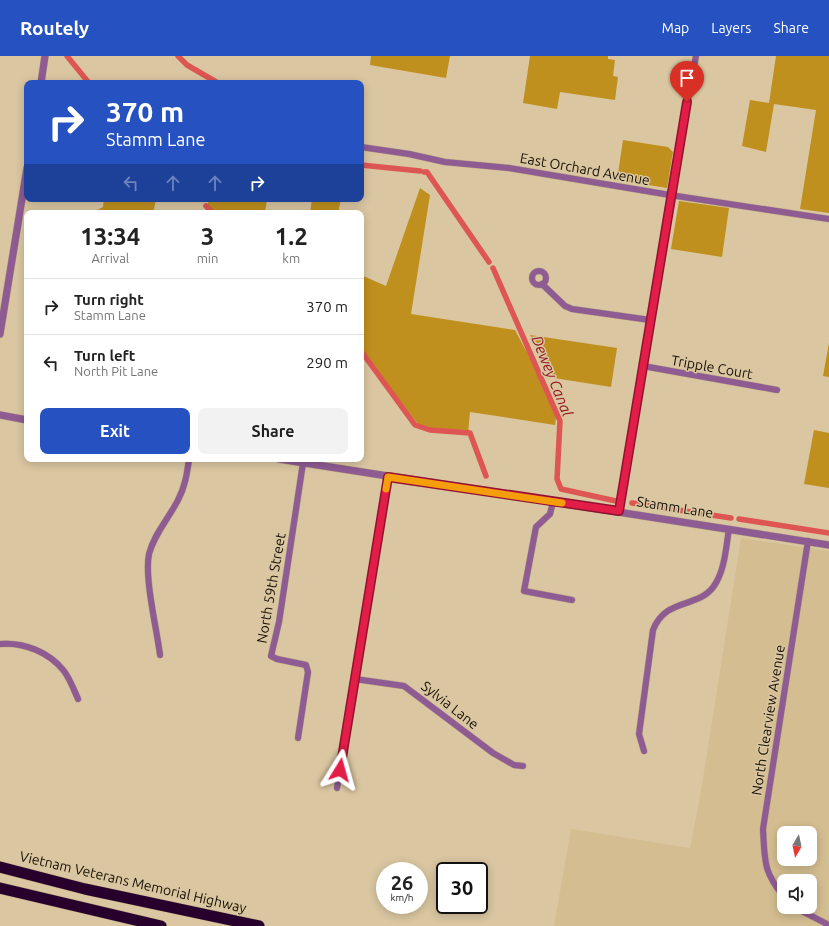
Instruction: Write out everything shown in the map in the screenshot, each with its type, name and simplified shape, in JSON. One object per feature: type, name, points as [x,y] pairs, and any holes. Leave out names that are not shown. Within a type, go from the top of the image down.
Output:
[{"type":"highway","name":"Vietnam Veterans Memorial Highway","points":[[0,867],[85,889],[259,926]]},
{"type":"highway","points":[[0,888],[161,926]]},
{"type":"street","points":[[41,80],[45,56]]},
{"type":"street","points":[[619,511],[670,195],[696,56]]},
{"type":"street","name":"East Orchard Avenue","points":[[364,148],[445,162],[509,168],[670,195],[829,219]]},
{"type":"street","points":[[0,334],[24,186]]},
{"type":"street","points":[[542,284],[565,306],[572,309],[650,320]]},
{"type":"street","name":"Tripple Court","points":[[643,366],[776,390]]},
{"type":"street","points":[[0,415],[24,419]]},
{"type":"street","points":[[160,655],[150,585],[149,555],[158,534],[185,486],[189,462]]},
{"type":"street","name":"Stamm Lane","points":[[297,462],[829,544]]},
{"type":"street","name":"North 59th Street","points":[[298,738],[308,672],[306,665],[277,659],[271,656],[279,622],[303,463]]},
{"type":"street","points":[[337,788],[388,477]]},
{"type":"street","points":[[553,502],[550,514],[536,527],[524,591],[572,600]]},
{"type":"street","points":[[644,751],[639,734],[653,630],[656,624],[669,610],[708,593],[714,586],[721,572],[729,529]]},
{"type":"street","name":"North Clearview Avenue","points":[[777,889],[772,883],[766,869],[763,829],[808,541]]},
{"type":"street","points":[[0,644],[8,643],[31,648],[49,656],[64,672],[78,699]]},
{"type":"street","name":"Sylvia Lane","points":[[355,679],[404,686],[494,753],[514,765],[523,766]]},
{"type":"street","points":[[807,914],[829,926]]},
{"type":"shaded area","points":[[371,56],[450,56],[446,78],[370,65]]},
{"type":"shaded area","points":[[530,56],[608,56],[608,59],[615,60],[613,76],[618,77],[615,100],[560,92],[557,109],[523,103]]},
{"type":"shaded area","points":[[776,56],[829,56],[829,213],[800,209],[816,110],[774,104],[766,152],[742,146],[750,100],[769,103]]},
{"type":"shaded area","points":[[623,140],[668,147],[673,152],[667,188],[617,180]]},
{"type":"shaded area","points":[[420,188],[430,195],[411,314],[515,330],[557,409],[555,425],[470,412],[468,434],[421,428],[364,354],[364,276],[386,286]]},
{"type":"shaded area","points":[[679,201],[729,208],[722,257],[671,249]]},
{"type":"shaded area","points":[[104,202],[156,202],[154,210],[97,210],[103,207]]},
{"type":"shaded area","points":[[208,202],[267,202],[265,210],[213,210],[207,206]]},
{"type":"shaded area","points":[[312,202],[340,202],[339,210],[310,210]]},
{"type":"shaded area","points":[[530,335],[617,348],[611,387],[554,378]]},
{"type":"shaded area","points":[[829,343],[829,377],[823,376]]},
{"type":"shaded area","points":[[814,430],[829,433],[829,488],[804,484]]},
{"type":"shaded area","points":[[741,538],[829,551],[829,926],[554,926],[571,829],[690,848],[701,791]]},
{"type":"waterway","points":[[67,56],[87,80]]},
{"type":"waterway","name":"Dewey Canal","points":[[178,56],[187,65],[213,80]]},
{"type":"waterway","name":"Dewey Canal","points":[[364,165],[420,171]]},
{"type":"waterway","name":"Dewey Canal","points":[[424,172],[427,172],[489,262]]},
{"type":"waterway","points":[[206,206],[210,210]]},
{"type":"waterway","name":"Dewey Canal","points":[[493,268],[560,421],[557,479],[561,489],[616,501]]},
{"type":"waterway","points":[[364,355],[415,425],[430,430],[470,433],[486,476]]},
{"type":"waterway","name":"Dewey Canal","points":[[632,503],[731,518]]},
{"type":"waterway","name":"Dewey Canal","points":[[739,519],[829,533]]},
{"type":"slow traffic","points":[[386,489],[388,477],[562,503]]},
{"type":"route","points":[[340,770],[388,477],[619,511],[670,195],[687,102]]}]
